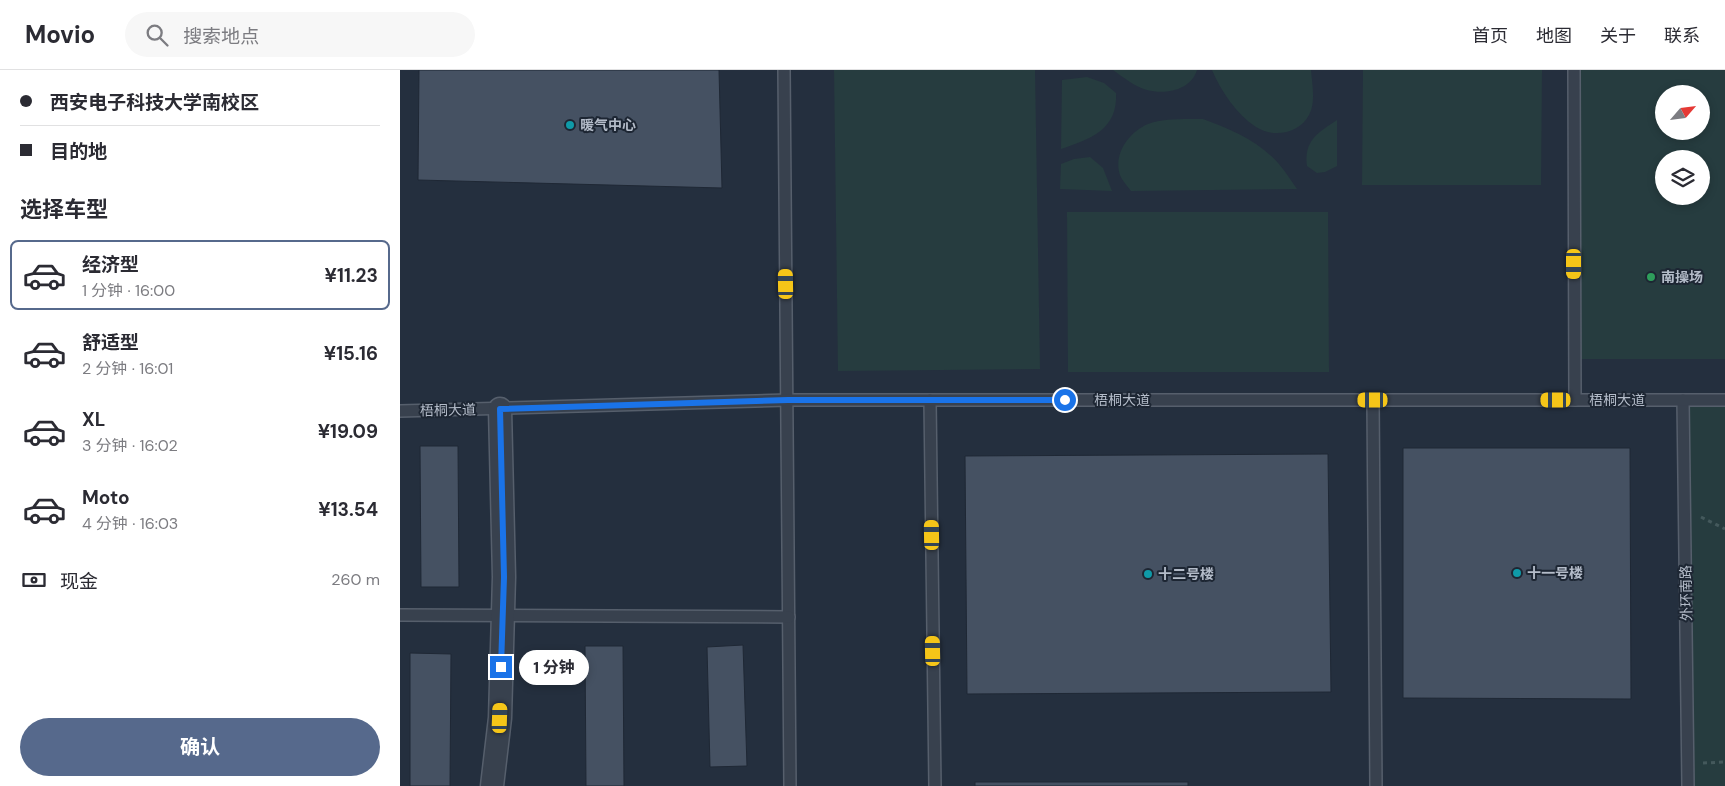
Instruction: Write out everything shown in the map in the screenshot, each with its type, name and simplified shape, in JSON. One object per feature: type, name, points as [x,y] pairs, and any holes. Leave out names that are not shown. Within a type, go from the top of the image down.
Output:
[{"type":"street","points":[[492,786],[500,718],[504,577],[500,409]]},
{"type":"lane","points":[[784,70],[790,786]]},
{"type":"lane","points":[[1574,70],[1575,400]]},
{"type":"lane","name":"梧桐大道","points":[[400,411],[788,400],[1725,400]]},
{"type":"lane","points":[[930,400],[934,786]]},
{"type":"lane","points":[[1373,400],[1376,786]]},
{"type":"lane","name":"外环南路","points":[[1683,400],[1688,786]]},
{"type":"lane","points":[[400,615],[789,617]]},
{"type":"path","points":[[1684,508],[1725,529]]},
{"type":"path","points":[[1688,763],[1725,762]]},
{"type":"green space","points":[[834,70],[1035,70],[1040,369],[838,371]]},
{"type":"green space","points":[[1113,70],[1197,70],[1194,77],[1184,86],[1162,92],[1138,87]]},
{"type":"green space","points":[[1212,70],[1311,70],[1313,93],[1309,115],[1299,126],[1285,132],[1270,132],[1256,127],[1236,109],[1220,86]]},
{"type":"green space","points":[[1363,70],[1542,70],[1541,185],[1362,185]]},
{"type":"green space","name":"南操场","points":[[1575,70],[1725,70],[1725,359],[1576,359]]},
{"type":"green space","points":[[1087,77],[1104,83],[1116,93],[1112,116],[1107,124],[1092,137],[1061,149],[1062,80]]},
{"type":"green space","points":[[1203,119],[1253,142],[1279,164],[1297,189],[1131,191],[1123,181],[1118,167],[1124,145],[1135,132],[1148,124],[1161,121]]},
{"type":"green space","points":[[1337,120],[1337,166],[1325,172],[1317,173],[1307,166],[1310,144],[1313,138],[1323,129]]},
{"type":"green space","points":[[1090,157],[1103,168],[1112,191],[1060,189],[1061,164],[1074,159]]},
{"type":"green space","points":[[1067,212],[1328,212],[1329,372],[1068,372]]},
{"type":"green space","points":[[1683,400],[1725,400],[1725,786],[1688,786]]},
{"type":"building","name":"暖气中心","points":[[419,70],[719,70],[722,188],[418,180]]},
{"type":"building","points":[[420,446],[458,446],[459,587],[421,587]]},
{"type":"building","name":"十一号楼","points":[[1403,448],[1630,448],[1631,699],[1403,698]]},
{"type":"building","name":"十二号楼","points":[[1328,454],[1331,692],[967,694],[965,456]]},
{"type":"building","points":[[743,645],[747,766],[710,767],[707,647]]},
{"type":"building","points":[[585,646],[623,646],[624,786],[586,786]]},
{"type":"building","points":[[410,653],[451,654],[450,786],[410,786]]},
{"type":"building","points":[[975,782],[1188,782],[1188,786],[975,786]]},
{"type":"place","name":"暖气中心","points":[[570,125]]},
{"type":"place","name":"南操场","points":[[1651,277]]},
{"type":"place","name":"十一号楼","points":[[1517,573]]},
{"type":"place","name":"十二号楼","points":[[1148,574]]},
{"type":"route","points":[[501,667],[504,577],[500,409],[788,400],[1065,400]]}]
